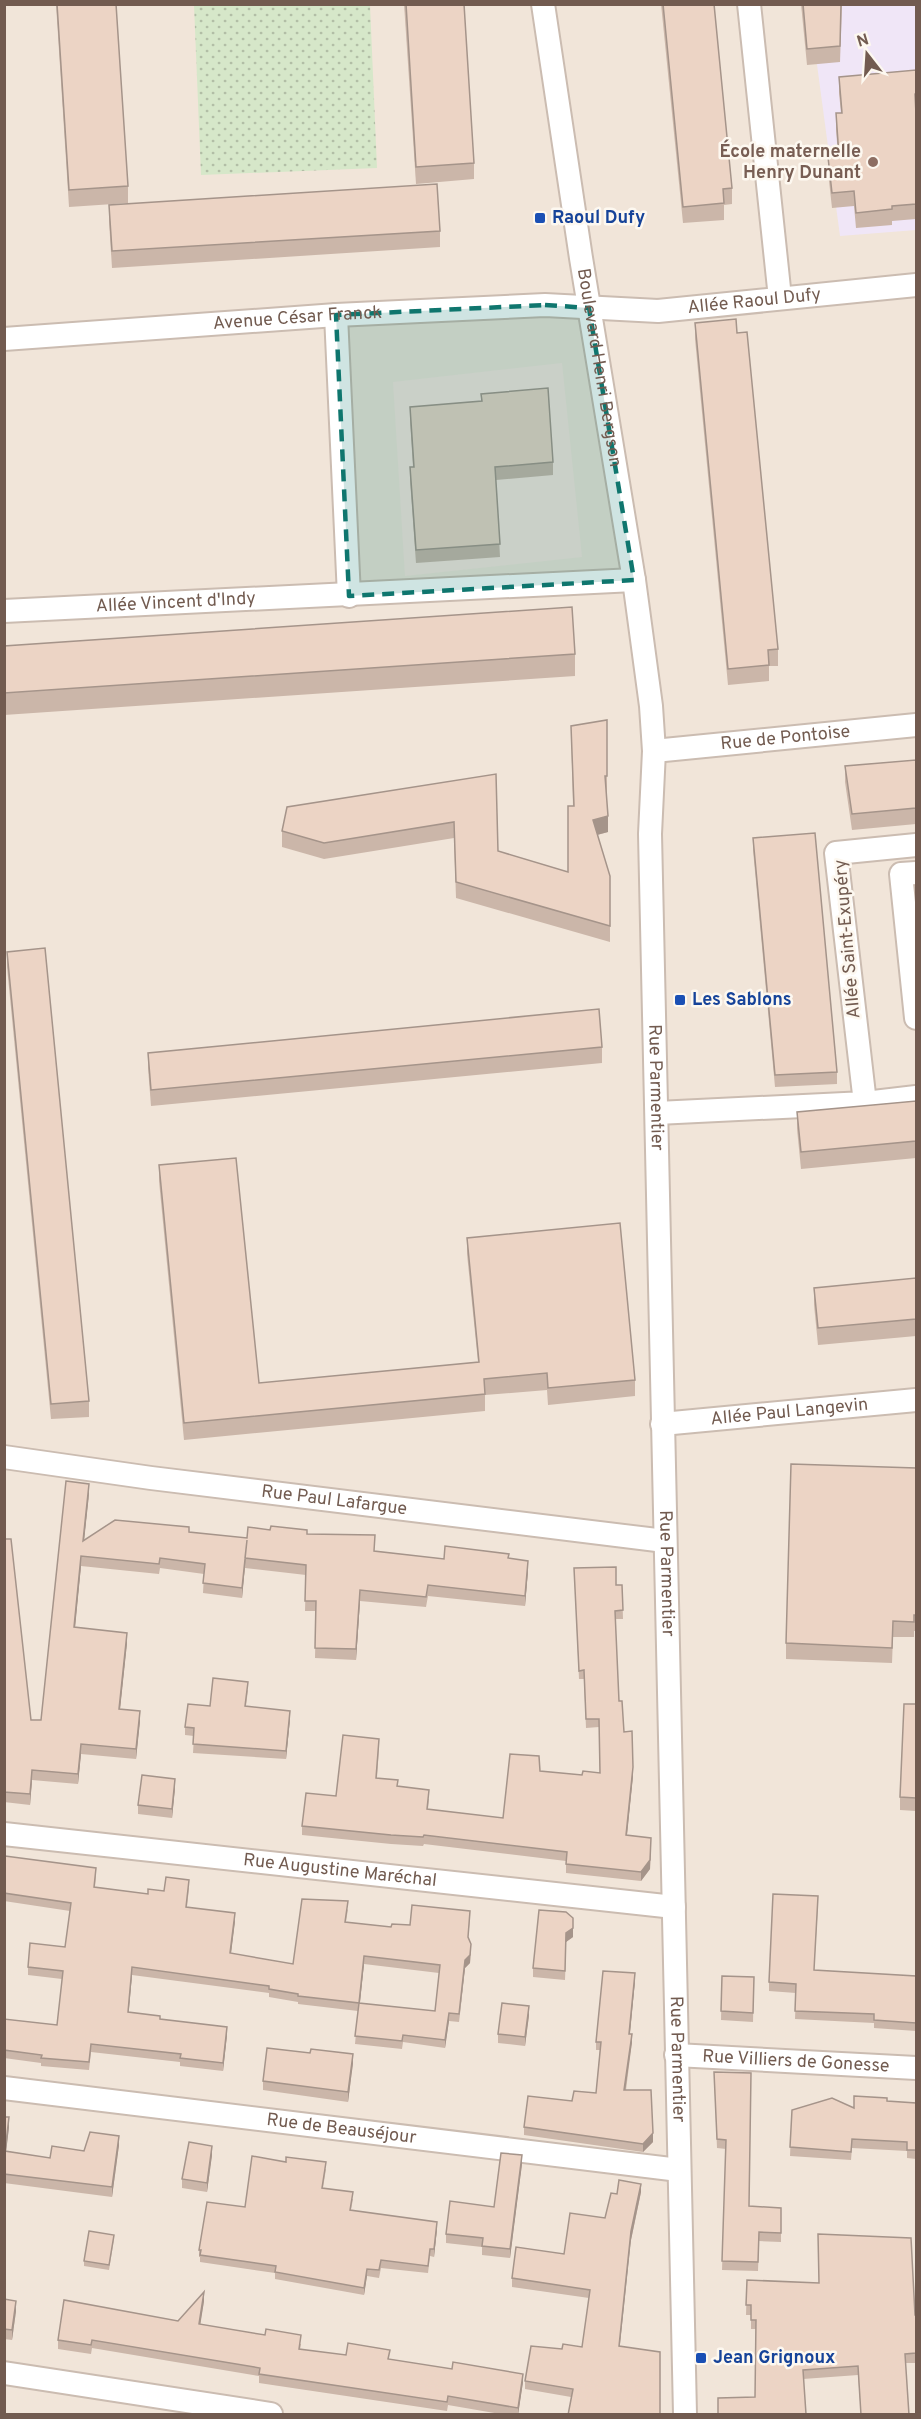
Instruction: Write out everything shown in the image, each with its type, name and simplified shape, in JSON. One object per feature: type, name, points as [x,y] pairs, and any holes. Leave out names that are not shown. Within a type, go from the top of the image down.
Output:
[{"type":"street","name":"Boulevard Henri Bergson","points":[[543,4],[589,308],[634,580],[653,741]]},
{"type":"street","points":[[749,4],[780,298]]},
{"type":"street","name":"Allée Raoul Dufy","points":[[589,308],[658,310],[916,285]]},
{"type":"street","name":"Avenue César Franck","points":[[4,339],[336,315],[545,305],[589,308]]},
{"type":"street","points":[[336,315],[349,596]]},
{"type":"street","name":"Allée Vincent d'Indy","points":[[4,611],[349,596],[634,580]]},
{"type":"street","name":"Rue de Pontoise","points":[[653,741],[916,725]]},
{"type":"street","name":"Rue Parmentier","points":[[653,741],[650,834],[685,2415]]},
{"type":"street","name":"Allée Saint-Exupéry","points":[[865,1102],[836,853],[916,845]]},
{"type":"street","points":[[916,873],[901,874],[916,1018]]},
{"type":"street","points":[[657,1113],[865,1102],[916,1097]]},
{"type":"street","name":"Allée Paul Langevin","points":[[662,1424],[916,1400]]},
{"type":"street","name":"Rue Paul Lafargue","points":[[4,1457],[163,1480],[665,1541]]},
{"type":"street","name":"Rue Augustine Maréchal","points":[[4,1834],[674,1907]]},
{"type":"street","name":"Rue Villiers de Gonesse","points":[[676,2055],[916,2068]]},
{"type":"street","name":"Rue de Beauséjour","points":[[4,2088],[679,2170]]},
{"type":"street","points":[[4,2373],[271,2415]]},
{"type":"highlighted area","points":[[545,305],[589,308],[634,580],[349,596],[336,315]]},
{"type":"shaded area","points":[[5,5],[916,5],[916,2414],[5,2414]]},
{"type":"shaded area","points":[[809,5],[916,5],[916,230],[840,236]]},
{"type":"shaded area","points":[[562,363],[582,557],[405,576],[393,382]]},
{"type":"green space","points":[[194,5],[370,5],[377,168],[201,175]]},
{"type":"building","points":[[57,4],[116,4],[128,186],[69,190]]},
{"type":"building","points":[[406,4],[464,4],[474,163],[416,167]]},
{"type":"building","points":[[663,4],[714,4],[732,188],[723,189],[724,203],[683,207]]},
{"type":"building","points":[[803,4],[841,4],[840,46],[807,49]]},
{"type":"building","name":"École maternelle Henry Dunant","points":[[916,70],[916,204],[856,213],[854,191],[832,193],[828,157],[839,156],[836,113],[842,113],[839,77]]},
{"type":"building","points":[[437,184],[440,231],[112,251],[109,205]]},
{"type":"building","points":[[736,319],[737,333],[747,332],[778,649],[768,650],[769,665],[728,669],[695,323]]},
{"type":"building","points":[[548,388],[553,462],[495,467],[500,544],[416,550],[410,467],[414,467],[410,407],[482,401],[481,394]]},
{"type":"building","points":[[572,607],[575,654],[4,693],[4,646]]},
{"type":"building","points":[[607,720],[607,776],[605,776],[608,816],[593,820],[610,876],[610,926],[456,882],[454,822],[324,843],[282,831],[287,807],[496,774],[498,851],[568,872],[568,806],[574,806],[571,726]]},
{"type":"building","points":[[916,760],[916,808],[852,814],[845,766]]},
{"type":"building","points":[[815,833],[837,1072],[775,1075],[753,838]]},
{"type":"building","points":[[45,948],[89,1401],[51,1404],[7,952]]},
{"type":"building","points":[[599,1009],[602,1047],[151,1090],[148,1053]]},
{"type":"building","points":[[916,1101],[916,1141],[801,1152],[797,1112]]},
{"type":"building","points":[[236,1158],[259,1383],[479,1362],[467,1238],[620,1223],[635,1380],[548,1388],[547,1373],[484,1379],[485,1394],[184,1423],[159,1165]]},
{"type":"building","points":[[916,1278],[916,1319],[818,1328],[814,1288]]},
{"type":"building","points":[[791,1464],[916,1468],[916,1615],[914,1615],[914,1622],[893,1621],[892,1648],[786,1643]]},
{"type":"building","points":[[66,1481],[89,1484],[83,1541],[115,1520],[189,1527],[189,1532],[247,1538],[248,1527],[270,1530],[271,1526],[307,1530],[307,1534],[375,1535],[374,1551],[444,1559],[445,1546],[509,1554],[508,1558],[528,1561],[525,1596],[428,1585],[426,1597],[360,1590],[356,1649],[315,1648],[316,1601],[305,1601],[306,1565],[245,1558],[242,1588],[203,1583],[205,1564],[160,1558],[159,1564],[81,1556],[74,1627],[127,1633],[119,1709],[140,1711],[136,1749],[81,1744],[78,1774],[32,1770],[30,1794],[4,1792],[4,1539],[11,1539],[31,1720],[41,1720]]},
{"type":"building","points":[[616,1567],[616,1585],[622,1585],[623,1610],[615,1611],[619,1701],[622,1701],[624,1732],[632,1731],[633,1767],[626,1835],[651,1838],[650,1860],[641,1872],[566,1864],[567,1852],[424,1835],[423,1837],[391,1835],[302,1826],[306,1793],[336,1796],[343,1735],[379,1739],[376,1778],[398,1780],[397,1786],[429,1790],[427,1809],[503,1818],[510,1754],[539,1756],[540,1771],[582,1775],[583,1771],[600,1773],[599,1719],[586,1719],[584,1670],[579,1671],[574,1568]]},
{"type":"building","points":[[213,1678],[248,1682],[245,1706],[290,1711],[286,1751],[193,1744],[194,1728],[185,1727],[188,1704],[210,1706]]},
{"type":"building","points":[[904,1704],[916,1704],[916,1798],[900,1797]]},
{"type":"building","points":[[142,1775],[175,1779],[172,1809],[138,1805]]},
{"type":"building","points":[[5,1856],[96,1868],[94,1887],[148,1894],[148,1889],[164,1891],[166,1877],[189,1880],[186,1907],[235,1913],[230,1953],[293,1964],[302,1899],[348,1901],[345,1922],[391,1927],[392,1924],[410,1925],[412,1905],[470,1911],[468,1937],[471,1944],[470,1955],[465,1960],[459,2014],[449,2013],[445,2040],[403,2035],[402,2041],[355,2036],[359,2003],[298,1996],[298,1994],[269,1989],[269,1986],[132,1967],[128,2012],[160,2016],[160,2019],[227,2027],[223,2063],[180,2058],[181,2054],[91,2044],[89,2062],[41,2058],[42,2055],[4,2050],[4,2019],[57,2025],[63,1971],[28,1967],[30,1943],[65,1947],[71,1903],[4,1893]],"holes":[[[364,1956],[440,1965],[435,2011],[359,2003]]]},
{"type":"building","points":[[773,1894],[818,1896],[814,1970],[916,1976],[916,2023],[874,2020],[874,2014],[795,2011],[796,1984],[769,1982]]},
{"type":"building","points":[[539,1910],[566,1912],[573,1918],[573,1928],[566,1933],[565,1971],[533,1968]]},
{"type":"building","points":[[603,1971],[635,1973],[629,2034],[632,2034],[624,2090],[651,2090],[653,2133],[643,2144],[524,2127],[528,2096],[572,2101],[574,2091],[596,2093],[601,2042],[596,2042]]},
{"type":"building","points":[[722,1976],[754,1977],[753,2013],[721,2011]]},
{"type":"building","points":[[502,2003],[529,2006],[525,2037],[498,2034]]},
{"type":"building","points":[[267,2048],[310,2053],[311,2049],[353,2054],[348,2092],[263,2081]]},
{"type":"building","points":[[714,2072],[751,2073],[749,2206],[781,2208],[781,2233],[759,2232],[758,2262],[722,2261],[726,2140],[717,2139]]},
{"type":"building","points":[[854,2096],[916,2103],[916,2150],[907,2150],[907,2142],[852,2139],[851,2152],[790,2147],[792,2110],[832,2098],[854,2108]]},
{"type":"building","points":[[4,2117],[9,2117],[5,2151],[50,2158],[52,2146],[84,2151],[90,2132],[119,2136],[112,2187],[4,2174]]},
{"type":"building","points":[[189,2142],[212,2146],[207,2183],[182,2179]]},
{"type":"building","points":[[501,2153],[522,2155],[510,2249],[482,2246],[483,2238],[446,2234],[450,2201],[494,2207]]},
{"type":"building","points":[[252,2156],[286,2162],[286,2157],[326,2162],[322,2188],[353,2192],[350,2210],[437,2222],[434,2249],[430,2249],[428,2266],[381,2260],[379,2270],[367,2269],[364,2288],[275,2272],[276,2266],[200,2255],[207,2202],[245,2207]]},
{"type":"building","points":[[619,2180],[641,2184],[631,2231],[619,2346],[660,2352],[660,2415],[568,2415],[573,2389],[525,2381],[531,2346],[562,2349],[563,2344],[582,2347],[590,2290],[512,2278],[516,2247],[564,2254],[570,2213],[605,2218],[611,2193],[617,2194]]},
{"type":"building","points":[[89,2231],[114,2235],[109,2265],[84,2261]]},
{"type":"building","points":[[818,2234],[911,2238],[916,2353],[905,2354],[909,2415],[861,2415],[858,2366],[803,2370],[806,2414],[718,2415],[718,2398],[755,2397],[756,2320],[751,2320],[751,2305],[746,2305],[747,2280],[819,2283]]},
{"type":"building","points":[[204,2292],[199,2324],[265,2335],[266,2329],[301,2335],[299,2349],[346,2355],[348,2343],[390,2350],[388,2359],[452,2369],[453,2362],[523,2374],[518,2408],[448,2396],[447,2402],[259,2374],[260,2368],[92,2340],[91,2345],[58,2340],[64,2300],[178,2321]]},
{"type":"building","points":[[4,2299],[16,2301],[12,2330],[4,2329]]},
{"type":"place","name":"École maternelle Henry Dunant","points":[[873,162]]},
{"type":"place","name":"Raoul Dufy","points":[[540,218]]},
{"type":"place","name":"Les Sablons","points":[[680,1000]]},
{"type":"place","name":"Jean Grignoux","points":[[701,2358]]}]
